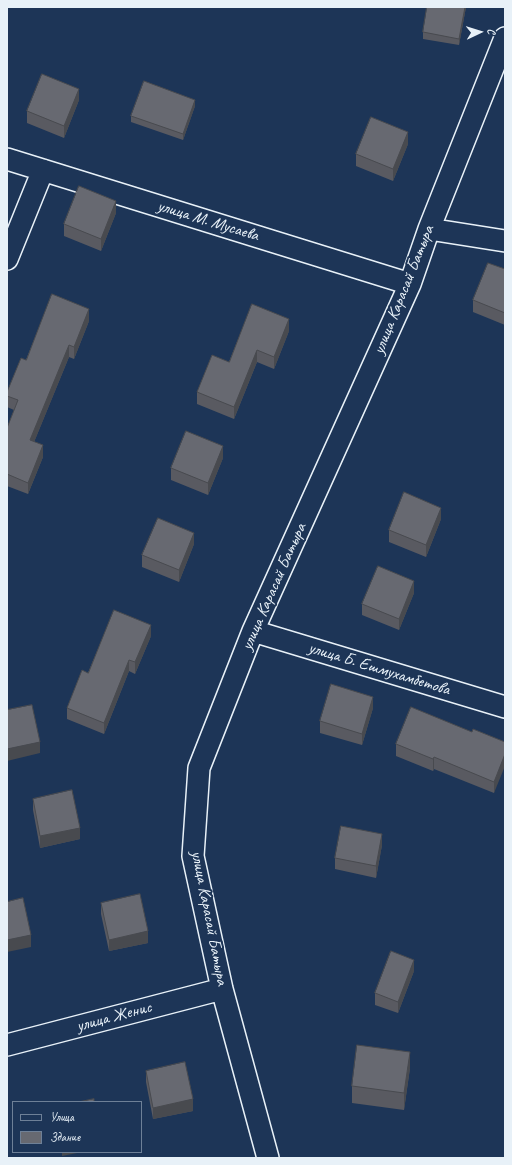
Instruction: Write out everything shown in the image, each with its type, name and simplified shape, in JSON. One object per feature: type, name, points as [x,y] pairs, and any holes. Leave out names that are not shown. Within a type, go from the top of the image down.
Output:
[{"type":"street","name":"улица Карасай Батыра","points":[[268,1158],[222,989],[193,856],[199,768],[253,631],[410,284],[505,38]]},
{"type":"street","name":"улица М. Мусаева","points":[[7,159],[410,284]]},
{"type":"street","points":[[7,259],[44,170]]},
{"type":"street","points":[[430,229],[505,241]]},
{"type":"street","name":"улица Б. Ешмухамбетова","points":[[253,631],[505,707]]},
{"type":"street","name":"улица Женис","points":[[7,1045],[222,989]]},
{"type":"building","points":[[427,7],[465,7],[459,39],[423,32]]},
{"type":"building","points":[[42,74],[79,89],[64,126],[27,111]]},
{"type":"building","points":[[144,81],[195,100],[183,134],[131,116]]},
{"type":"building","points":[[371,117],[408,132],[393,169],[356,154]]},
{"type":"building","points":[[79,186],[116,201],[101,239],[64,224]]},
{"type":"building","points":[[488,263],[505,269],[505,313],[473,300]]},
{"type":"building","points":[[52,294],[89,309],[74,347],[69,345],[30,440],[43,445],[28,483],[7,474],[7,428],[18,400],[7,396],[7,392],[21,358],[26,360]]},
{"type":"building","points":[[252,304],[289,319],[274,357],[257,350],[234,407],[197,392],[212,355],[229,362]]},
{"type":"building","points":[[186,431],[223,446],[208,483],[171,468]]},
{"type":"building","points":[[404,492],[441,508],[426,545],[389,530]]},
{"type":"building","points":[[158,518],[194,533],[179,570],[142,555]]},
{"type":"building","points":[[378,566],[414,581],[399,619],[362,604]]},
{"type":"building","points":[[114,610],[151,625],[135,662],[129,660],[104,723],[67,708],[82,670],[88,673]]},
{"type":"building","points":[[331,684],[373,697],[362,734],[320,721]]},
{"type":"building","points":[[32,705],[40,742],[7,749],[7,710]]},
{"type":"building","points":[[411,707],[472,732],[473,729],[505,742],[505,754],[494,782],[434,757],[433,759],[396,744]]},
{"type":"building","points":[[72,790],[80,828],[40,836],[33,799]]},
{"type":"building","points":[[341,826],[382,834],[376,866],[335,858]]},
{"type":"building","points":[[140,894],[148,931],[109,940],[101,903]]},
{"type":"building","points":[[23,898],[31,935],[7,940],[7,902]]},
{"type":"building","points":[[391,951],[414,960],[398,1002],[375,993]]},
{"type":"building","points":[[357,1045],[410,1052],[404,1093],[352,1086]]},
{"type":"building","points":[[185,1062],[193,1099],[153,1108],[146,1071]]}]
